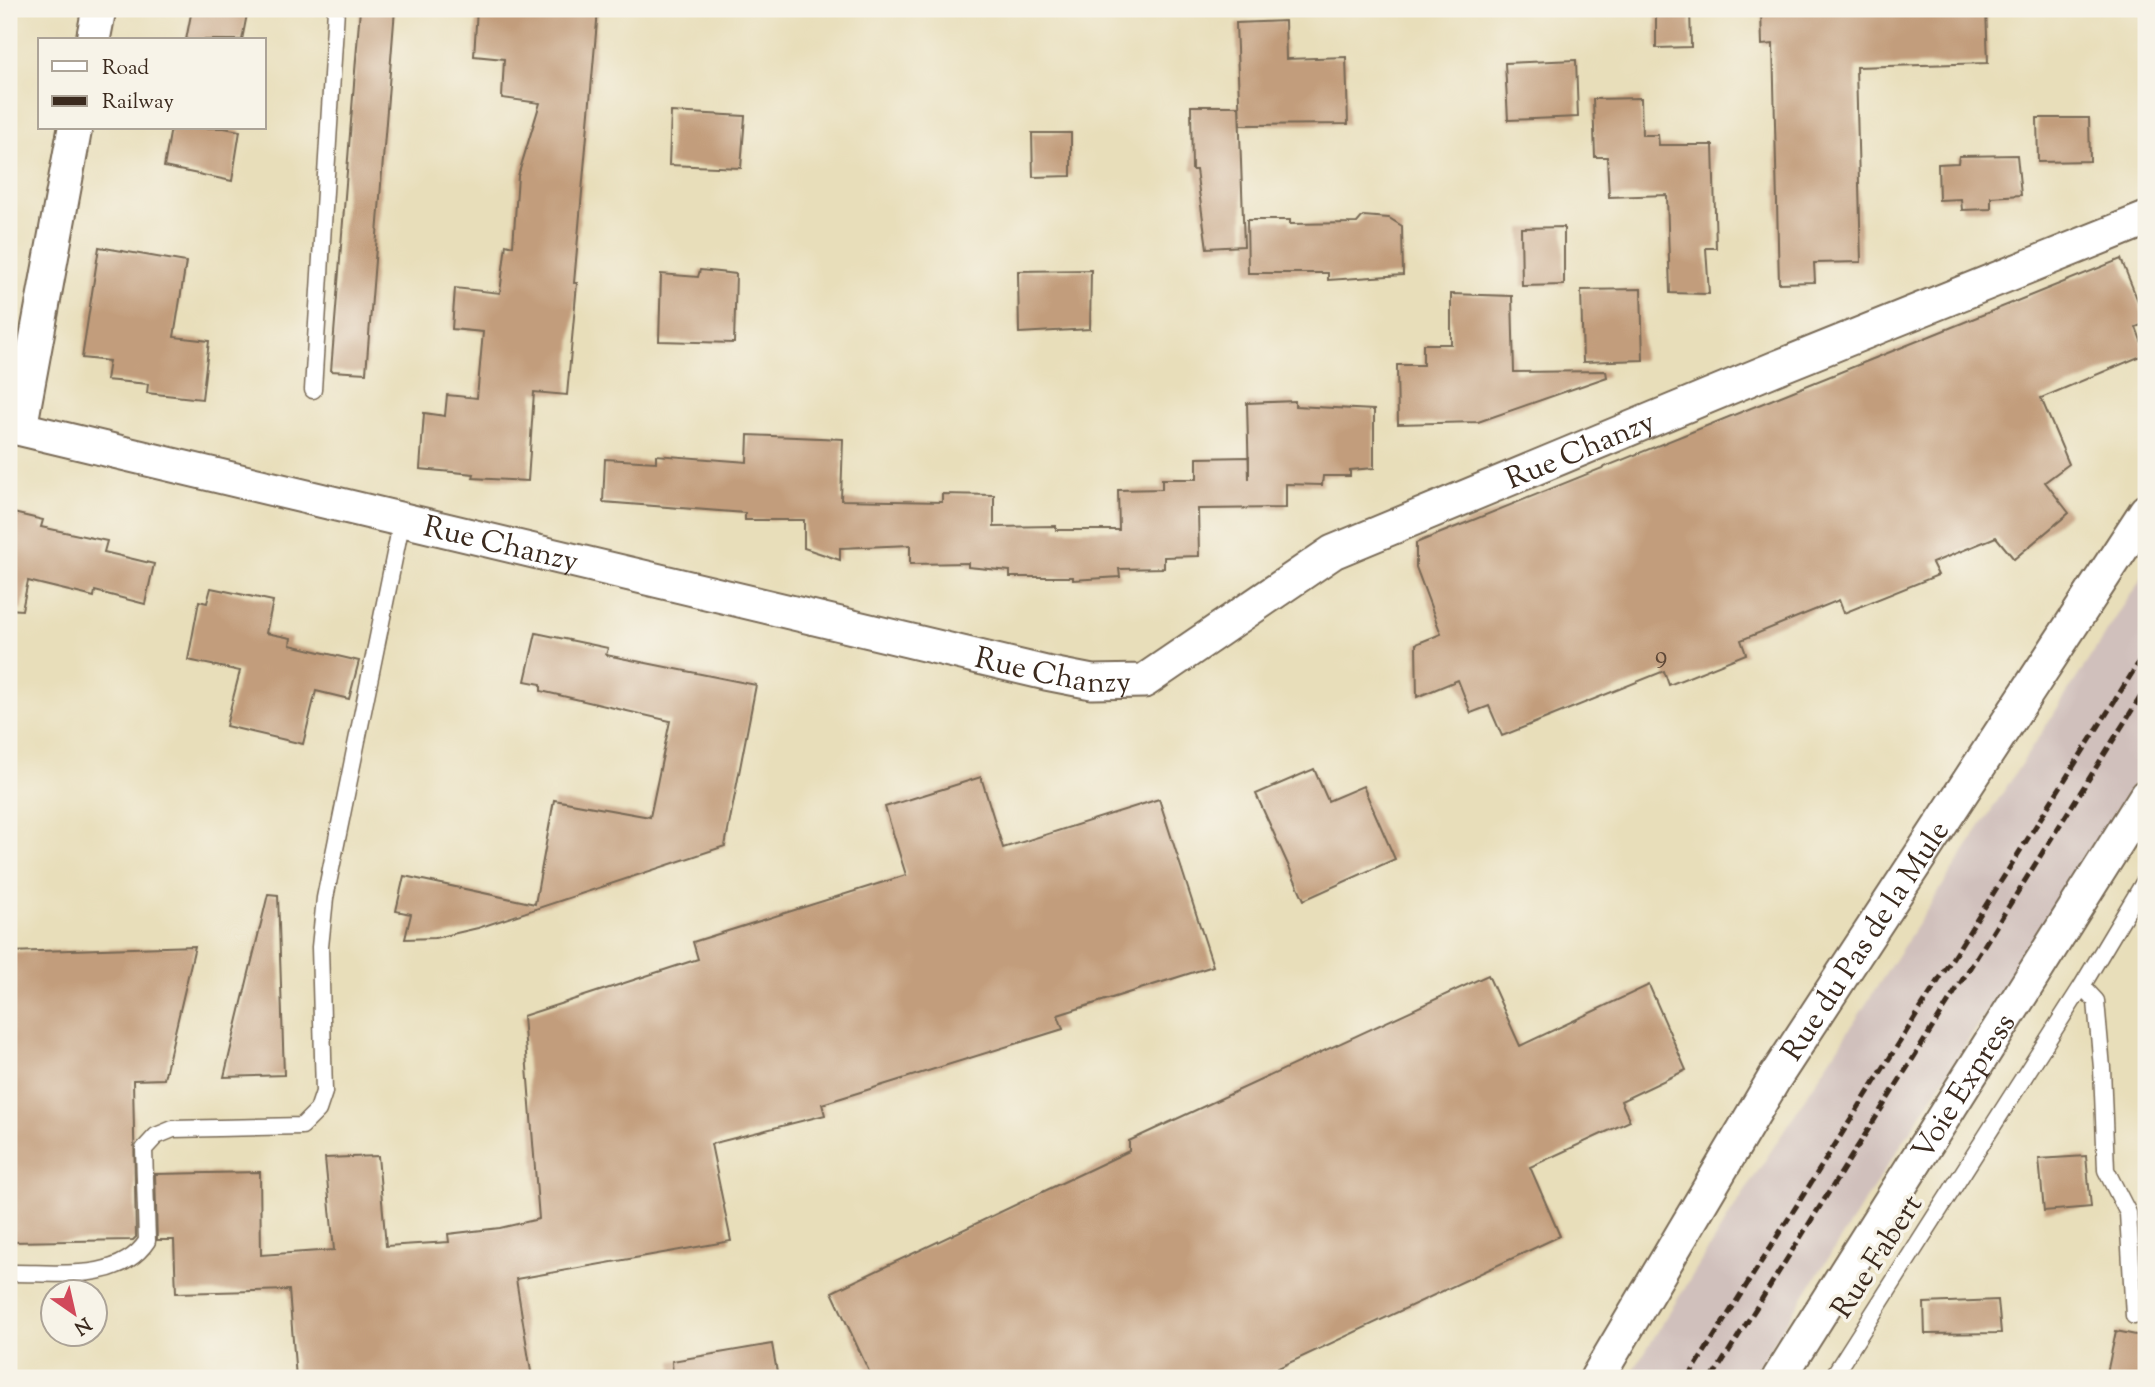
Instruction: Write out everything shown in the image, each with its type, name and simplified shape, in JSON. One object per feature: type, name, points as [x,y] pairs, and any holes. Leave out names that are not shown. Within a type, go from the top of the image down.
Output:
[{"type":"street","points":[[93,38],[99,9]]},
{"type":"street","points":[[14,427],[75,130]]},
{"type":"street","name":"Rue Chanzy","points":[[14,427],[1046,673],[1092,682],[1144,681],[1334,552],[1788,363],[2146,219]]},
{"type":"street","name":"Rue du Pas de la Mule","points":[[1597,1378],[1774,1079],[2146,511]]},
{"type":"street","name":"Voie Express","points":[[1779,1378],[2146,796]]},
{"type":"lane","points":[[313,390],[336,9]]},
{"type":"lane","points":[[9,1273],[103,1271],[122,1264],[139,1252],[147,1241],[144,1149],[156,1136],[173,1129],[302,1126],[318,1110],[324,1092],[320,947],[326,898],[402,519]]},
{"type":"lane","name":"Rue Fabert","points":[[1832,1378],[2082,986],[2146,879]]},
{"type":"lane","points":[[2082,986],[2096,1001],[2106,1170],[2128,1213],[2134,1316]]},
{"type":"shaded area","points":[[2146,571],[2146,765],[1751,1378],[1629,1378],[1727,1219]]},
{"type":"building","points":[[192,9],[248,9],[242,38],[186,38]]},
{"type":"building","points":[[360,9],[395,9],[366,373],[331,371]]},
{"type":"building","points":[[477,9],[598,10],[567,395],[534,392],[528,481],[473,478],[474,474],[420,469],[424,413],[445,416],[447,395],[477,398],[483,332],[452,329],[455,288],[500,293],[506,244],[513,246],[518,176],[540,103],[502,98],[504,59],[474,56]]},
{"type":"building","points":[[1656,9],[1690,9],[1691,47],[1656,48]]},
{"type":"building","points":[[1761,9],[1986,9],[1988,63],[1856,67],[1861,262],[1814,263],[1815,282],[1779,283],[1773,44],[1762,45]]},
{"type":"building","points":[[1285,21],[1286,59],[1346,57],[1348,124],[1240,125],[1236,23]]},
{"type":"building","points":[[1576,60],[1578,117],[1508,120],[1505,63]]},
{"type":"building","points":[[1641,98],[1642,135],[1658,135],[1659,145],[1713,145],[1716,248],[1706,248],[1709,294],[1670,293],[1667,195],[1609,197],[1607,157],[1595,157],[1593,99]]},
{"type":"building","points":[[1191,106],[1239,106],[1244,246],[1207,248],[1196,170],[1192,170]]},
{"type":"building","points":[[671,112],[745,116],[741,168],[669,165]]},
{"type":"building","points":[[2037,118],[2089,118],[2090,161],[2038,162]]},
{"type":"building","points":[[171,130],[240,131],[232,181],[164,167]]},
{"type":"building","points":[[1032,133],[1071,133],[1071,176],[1033,177]]},
{"type":"building","points":[[2017,155],[2021,195],[1991,197],[1991,209],[1962,210],[1961,199],[1939,200],[1938,164],[1958,163],[1959,156]]},
{"type":"building","points":[[1363,216],[1389,218],[1402,226],[1403,275],[1328,280],[1328,273],[1248,273],[1247,220],[1290,220],[1290,224],[1357,223]]},
{"type":"building","points":[[1564,227],[1564,285],[1522,286],[1521,228]]},
{"type":"building","points":[[99,247],[186,262],[174,337],[209,341],[202,399],[147,393],[148,384],[106,380],[109,361],[82,358]]},
{"type":"building","points":[[2121,259],[2146,321],[2136,327],[2146,354],[2041,398],[2069,464],[2045,482],[2069,513],[2014,559],[1996,537],[1932,563],[1938,575],[1844,613],[1839,600],[1741,640],[1746,654],[1669,685],[1664,671],[1502,736],[1489,706],[1471,713],[1458,680],[1417,697],[1416,644],[1441,634],[1416,567],[1416,543]]},
{"type":"building","points":[[700,270],[736,274],[734,343],[659,341],[661,274],[698,277]]},
{"type":"building","points":[[1091,270],[1090,329],[1019,333],[1018,271]]},
{"type":"building","points":[[1641,289],[1643,360],[1583,362],[1581,290]]},
{"type":"building","points":[[1451,294],[1512,296],[1514,372],[1606,371],[1607,377],[1478,422],[1398,424],[1397,365],[1423,365],[1423,344],[1451,344]]},
{"type":"building","points":[[1295,401],[1295,406],[1374,410],[1374,468],[1350,470],[1350,476],[1323,476],[1322,485],[1286,484],[1286,508],[1198,509],[1199,556],[1164,557],[1164,568],[1119,569],[1120,577],[1073,580],[1073,577],[1010,577],[1010,571],[968,567],[968,563],[910,564],[910,545],[840,548],[840,560],[804,548],[804,520],[745,520],[745,513],[603,502],[605,459],[656,462],[656,455],[747,462],[748,435],[843,439],[841,500],[942,502],[942,494],[994,495],[994,527],[1056,526],[1056,530],[1119,530],[1118,490],[1162,489],[1162,479],[1197,479],[1197,458],[1248,457],[1247,403]]},
{"type":"building","points":[[9,512],[43,520],[41,527],[107,541],[104,552],[154,564],[145,604],[95,591],[94,597],[28,581],[22,610],[9,609]]},
{"type":"building","points":[[211,588],[273,601],[266,633],[291,638],[290,645],[359,661],[349,699],[316,691],[303,744],[226,726],[240,671],[188,660],[199,601],[207,603]]},
{"type":"building","points":[[536,633],[608,648],[606,655],[756,685],[725,846],[478,928],[435,938],[405,939],[411,914],[396,911],[404,876],[535,904],[554,800],[650,817],[670,721],[541,691],[541,684],[525,681]]},
{"type":"building","points":[[1314,769],[1328,801],[1363,786],[1395,859],[1304,900],[1256,794]]},
{"type":"building","points":[[981,777],[1003,848],[1159,799],[1213,966],[1058,1015],[1063,1029],[822,1104],[825,1115],[711,1144],[731,1241],[516,1279],[532,1378],[296,1378],[289,1290],[176,1293],[174,1240],[157,1240],[155,1174],[260,1172],[261,1255],[334,1250],[325,1158],[378,1156],[386,1246],[449,1242],[448,1234],[500,1228],[539,1219],[523,1016],[698,959],[693,942],[906,875],[885,807]]},
{"type":"building","points":[[268,894],[278,895],[284,1075],[224,1077]]},
{"type":"building","points":[[195,946],[164,1079],[133,1080],[136,1237],[133,1240],[9,1242],[9,952]]},
{"type":"building","points":[[1488,975],[1520,1046],[1649,985],[1686,1070],[1621,1101],[1630,1121],[1530,1167],[1560,1236],[1257,1378],[872,1378],[832,1292],[1129,1151],[1129,1141]]},
{"type":"building","points":[[2086,1156],[2091,1207],[2044,1211],[2039,1159]]},
{"type":"building","points":[[1998,1300],[2001,1333],[1925,1334],[1924,1303]]},
{"type":"building","points":[[2116,1331],[2146,1337],[2146,1378],[2106,1378]]},
{"type":"building","points":[[772,1344],[778,1378],[673,1378],[672,1361]]},
{"type":"railway","points":[[1688,1378],[2146,651]]},
{"type":"railway","points":[[1712,1378],[2146,688]]}]
